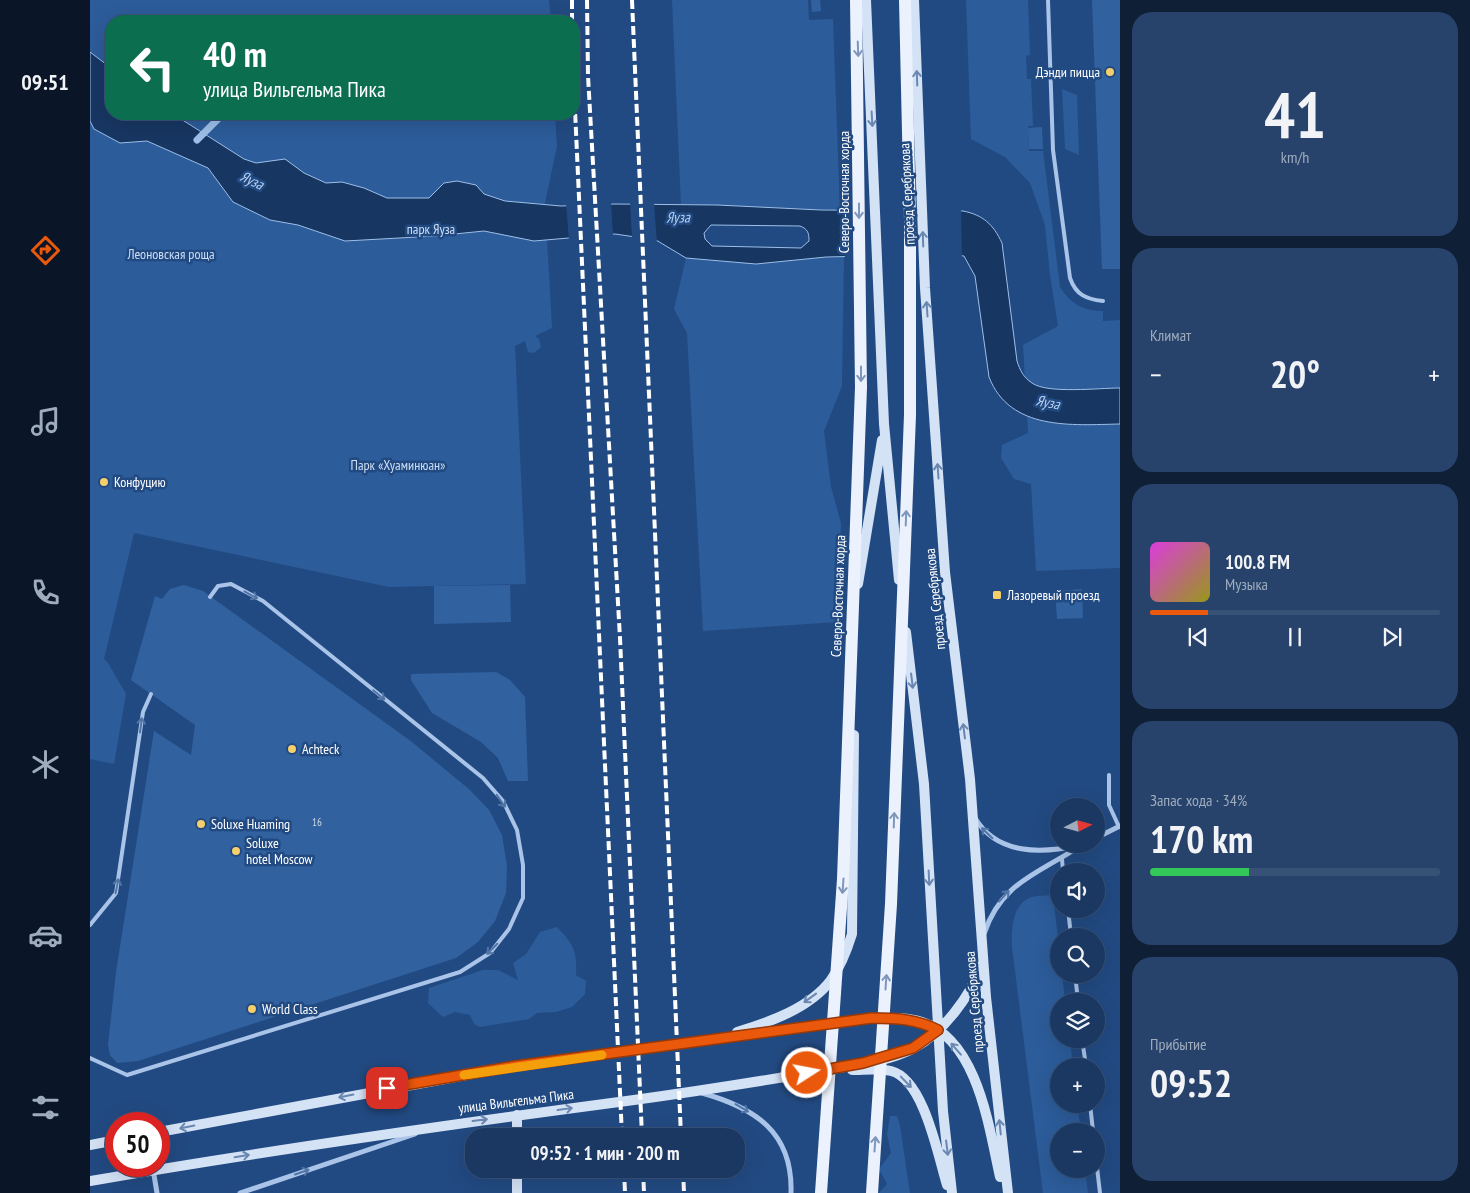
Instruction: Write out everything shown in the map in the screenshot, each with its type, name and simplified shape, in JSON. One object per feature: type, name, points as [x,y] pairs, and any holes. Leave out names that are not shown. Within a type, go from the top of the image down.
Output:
[{"type":"main road","name":"Северо-Восточная хорда","points":[[822,1193],[843,879],[860,397],[856,0]]},
{"type":"main road","points":[[866,0],[884,424],[893,527],[924,784],[943,1111],[951,1193]]},
{"type":"main road","points":[[872,1193],[891,904],[910,415],[910,220],[905,0]]},
{"type":"main road","name":"проезд Серебрякова","points":[[914,0],[925,288],[945,572],[970,779],[983,960],[1006,1193]]},
{"type":"main road","points":[[710,1040],[773,1021],[811,998],[830,981],[843,960],[852,934],[855,605],[884,424]]},
{"type":"main road","name":"улица Вильгельма Пика","points":[[170,1165],[443,1124],[696,1092],[863,1063],[913,1048],[938,1030],[961,1003],[976,980],[983,960]]},
{"type":"main road","points":[[170,1130],[506,1067],[872,1018],[906,1019],[922,1022],[938,1030],[970,1068],[980,1091],[1006,1193]]},
{"type":"main road","points":[[826,1070],[892,1071],[903,1077],[918,1095],[951,1193]]},
{"type":"main road","points":[[517,1115],[517,1128]]},
{"type":"main road","points":[[90,1145],[105,1142]]},
{"type":"main road","name":"улица Вильгельма Пика","points":[[90,1181],[109,1177]]},
{"type":"main road","points":[[517,1178],[518,1193]]},
{"type":"street","points":[[972,814],[991,837],[1007,846],[1025,850],[1050,850]]},
{"type":"street","points":[[1105,834],[1120,826]]},
{"type":"street","points":[[982,939],[989,919],[998,903],[1010,889],[1070,853]]},
{"type":"street","points":[[696,1092],[732,1102],[758,1117],[775,1135],[787,1158],[791,1193]]},
{"type":"street","points":[[240,1193],[443,1124]]},
{"type":"street","points":[[154,1177],[157,1193]]},
{"type":"lane","points":[[1048,0],[1054,150],[1070,278],[1073,286],[1083,296],[1103,301]]},
{"type":"lane","points":[[90,1058],[128,1075],[460,972],[490,953],[510,929],[523,898],[523,865],[517,830],[503,801],[483,778],[263,602],[231,584],[218,586],[210,597]]},
{"type":"lane","points":[[90,925],[116,893],[143,712],[151,694]]},
{"type":"lane","points":[[1109,775],[1110,805],[1120,826]]},
{"type":"lane","points":[[1062,859],[1062,863]]},
{"type":"lane","points":[[1098,1178],[1100,1193]]},
{"type":"green space","points":[[90,0],[549,0],[550,15],[105,15],[105,120],[555,120],[557,146],[545,203],[552,328],[535,336],[539,339],[541,347],[534,353],[528,352],[525,341],[515,346],[526,584],[389,587],[134,533],[104,659],[126,694],[114,764],[90,759]]},
{"type":"green space","points":[[672,0],[808,0],[809,20],[833,19],[840,210],[681,205]]},
{"type":"green space","points":[[966,0],[1028,0],[1030,55],[1026,56],[1027,79],[1031,79],[1033,126],[1028,126],[1029,151],[1043,151],[1060,287],[1078,305],[1089,310],[1103,311],[1103,321],[1120,320],[1120,568],[1036,571],[1031,484],[1014,479],[1001,458],[1002,445],[1028,433],[1023,345],[1058,326],[1045,225],[1030,183],[1005,157],[971,139]]},
{"type":"green space","points":[[1062,89],[1077,95],[1079,155],[1065,149]]},
{"type":"green space","points":[[844,257],[842,386],[824,431],[831,487],[841,523],[838,622],[703,631],[687,333],[674,309],[686,258],[756,264],[799,258]]},
{"type":"green space","points":[[1050,895],[1050,918],[1056,918],[1057,928],[1050,928],[1050,983],[1063,983],[1064,993],[1050,993],[1050,1048],[1071,1048],[1072,1058],[1050,1058],[1050,1113],[1078,1113],[1080,1123],[1050,1123],[1050,1178],[1086,1178],[1088,1193],[1043,1193],[1012,947],[1013,925],[1017,911],[1025,900],[1037,896]]},
{"type":"green space","points":[[557,927],[573,948],[576,959],[576,975],[586,981],[585,994],[572,1007],[556,1012],[537,1013],[529,1019],[480,1027],[474,1024],[470,1015],[455,1012],[443,1017],[428,1003],[429,988],[483,970],[498,970],[518,980],[513,963],[526,954],[540,932]]},
{"type":"green space","points":[[890,1116],[897,1116],[900,1126],[910,1193],[879,1193],[887,1184],[879,1169],[891,1153],[887,1134]]},
{"type":"water","name":"Яуза","points":[[90,52],[105,63],[105,120],[182,120],[244,159],[256,163],[285,159],[304,173],[326,183],[342,182],[364,188],[387,198],[429,198],[444,183],[457,181],[476,185],[484,194],[505,201],[561,206],[615,204],[717,205],[821,210],[963,211],[970,213],[987,221],[1002,243],[1017,361],[1024,376],[1032,383],[1049,388],[1074,390],[1120,388],[1120,424],[1082,425],[1044,421],[1027,416],[1012,407],[999,395],[989,377],[975,276],[964,256],[949,254],[826,257],[756,264],[686,258],[656,240],[615,234],[534,241],[484,231],[345,241],[298,225],[270,220],[233,202],[208,168],[147,141],[120,143],[94,129],[90,121]],"holes":[[[711,225],[803,227],[808,234],[809,241],[801,248],[712,246],[705,239],[704,233]]]},
{"type":"pier","points":[[611,201],[613,236],[569,241],[566,203]]},
{"type":"pier","points":[[630,202],[654,202],[657,244],[632,238]]},
{"type":"pier","points":[[843,208],[961,209],[962,259],[949,256],[845,259]]},
{"type":"building","points":[[811,0],[820,0],[821,11],[812,12]]},
{"type":"building","points":[[1092,0],[1120,0],[1120,269],[1102,269]]},
{"type":"building","points":[[1042,127],[1043,149],[1029,149],[1028,128]]},
{"type":"building","points":[[184,585],[203,591],[412,742],[470,790],[489,810],[502,835],[507,866],[506,893],[495,921],[478,942],[456,958],[138,1061],[117,1063],[110,1055],[108,1045],[116,972],[154,731],[191,755],[195,725],[131,680],[155,596],[162,599],[170,589]]},
{"type":"building","points":[[510,585],[511,622],[434,624],[434,586]]},
{"type":"building","points":[[1082,589],[1083,618],[1057,619],[1055,591]]},
{"type":"building","points":[[496,672],[510,680],[525,697],[528,781],[508,781],[498,758],[481,742],[432,713],[411,680],[411,674]]},
{"type":"waterway","points":[[197,140],[217,120]]},
{"type":"railway","points":[[572,0],[572,15]]},
{"type":"railway","points":[[587,0],[588,76],[620,638],[642,1128]]},
{"type":"railway","points":[[632,0],[681,1128]]},
{"type":"railway","points":[[575,120],[622,1128]]},
{"type":"railway","points":[[624,1178],[625,1193]]},
{"type":"railway","points":[[643,1178],[644,1193]]},
{"type":"railway","points":[[683,1178],[684,1193]]},
{"type":"slow traffic","points":[[464,1075],[515,1066],[602,1055]]},
{"type":"place","name":"Дэнди пицца","points":[[1110,72]]},
{"type":"place","name":"Конфуцию","points":[[104,482]]},
{"type":"place","name":"Лазоревый проезд","points":[[997,595]]},
{"type":"place","name":"Achteck","points":[[292,749]]},
{"type":"place","name":"Soluxe Huaming","points":[[201,824]]},
{"type":"place","name":"Soluxe hotel Moscow","points":[[236,851]]},
{"type":"place","name":"World Class","points":[[252,1009]]},
{"type":"route","points":[[387,1088],[515,1066],[872,1018],[898,1018],[922,1022],[938,1030],[913,1048],[863,1063],[807,1073]]},
{"type":"park label","name":"парк Яуза","points":[[431,229]]},
{"type":"park label","name":"Леоновская роща","points":[[171,254]]},
{"type":"park label","name":"Парк «Хуаминюан»","points":[[398,465]]}]
